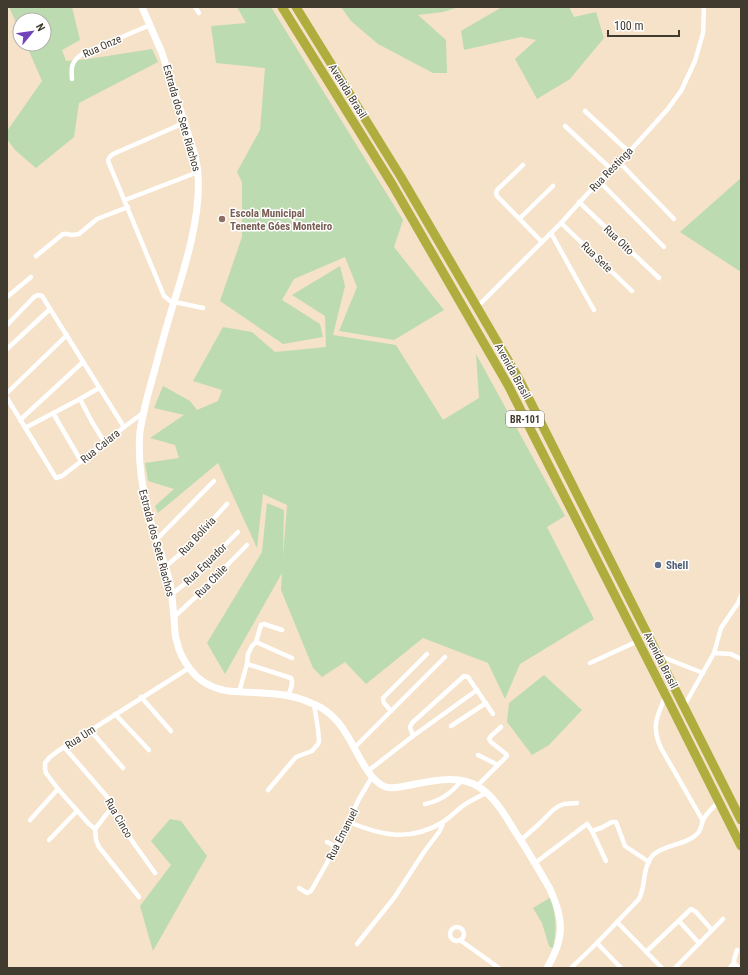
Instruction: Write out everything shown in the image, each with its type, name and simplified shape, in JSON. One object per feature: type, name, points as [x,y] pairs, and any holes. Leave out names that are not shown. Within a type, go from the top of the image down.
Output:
[{"type":"highway","name":"Avenida Brasil","points":[[282,7],[392,184],[508,385],[741,846]]},
{"type":"highway","name":"Avenida Brasil","points":[[296,7],[401,177],[518,379],[719,777],[739,808],[741,820]]},
{"type":"street","name":"Estrada dos Sete Riachos","points":[[142,7],[165,59],[184,124],[195,155],[198,172],[199,193],[194,230],[143,413],[139,447],[140,475],[151,523],[170,582],[175,632],[180,653],[189,668],[199,679],[213,687],[222,690],[288,696],[303,699],[326,711],[337,721],[370,774],[382,786],[392,788],[443,780],[461,781],[477,786],[486,793],[499,808],[521,840],[555,899],[561,931],[556,952],[547,968]]},
{"type":"street","points":[[195,7],[199,13]]},
{"type":"street","name":"Rua Restinga","points":[[477,307],[561,223],[579,202],[629,152],[667,110],[681,91],[695,61],[703,33],[704,7]]},
{"type":"street","name":"Rua Onze","points":[[72,79],[72,65],[82,54],[150,25]]},
{"type":"street","points":[[584,111],[629,152]]},
{"type":"street","points":[[184,124],[120,151],[109,158],[108,161],[166,299],[203,308]]},
{"type":"street","points":[[565,126],[611,169]]},
{"type":"street","points":[[619,162],[674,219]]},
{"type":"street","points":[[524,165],[496,192],[497,196],[542,242]]},
{"type":"street","points":[[125,200],[198,172]]},
{"type":"street","points":[[599,181],[664,247]]},
{"type":"street","points":[[520,218],[553,186]]},
{"type":"street","name":"Rua Oito","points":[[579,202],[659,278]]},
{"type":"street","points":[[36,256],[63,234],[78,234],[97,219],[128,207]]},
{"type":"street","name":"Rua Sete","points":[[561,223],[632,291]]},
{"type":"street","points":[[551,233],[594,310]]},
{"type":"street","points":[[7,297],[31,276]]},
{"type":"street","points":[[7,325],[34,297],[38,295],[43,297],[124,427]]},
{"type":"street","points":[[7,349],[50,309]]},
{"type":"street","points":[[7,393],[67,335]]},
{"type":"street","points":[[20,420],[83,362]]},
{"type":"street","points":[[7,398],[25,428],[80,400],[99,388]]},
{"type":"street","points":[[80,400],[105,443]]},
{"type":"street","points":[[53,413],[81,461]]},
{"type":"street","name":"Rua Caiara","points":[[25,428],[56,478],[62,476],[143,413]]},
{"type":"street","points":[[156,540],[214,481]]},
{"type":"street","name":"Rua Bolívia","points":[[165,568],[186,549],[227,504]]},
{"type":"street","name":"Rua Equador","points":[[172,594],[192,578],[238,532]]},
{"type":"street","name":"Rua Chile","points":[[174,617],[247,545]]},
{"type":"street","points":[[683,706],[714,653],[721,628],[741,599]]},
{"type":"street","points":[[239,692],[247,664],[248,654],[256,642],[261,625],[264,624],[282,630]]},
{"type":"street","points":[[590,662],[638,641]]},
{"type":"street","points":[[256,642],[292,658]]},
{"type":"street","points":[[714,653],[732,654],[741,659]]},
{"type":"street","points":[[391,711],[384,703],[383,698],[427,654]]},
{"type":"street","name":"Avenida Brasil","points":[[658,655],[703,673]]},
{"type":"street","points":[[354,747],[445,657]]},
{"type":"street","points":[[247,664],[291,678],[292,681],[288,696]]},
{"type":"street","name":"Rua Um","points":[[95,829],[58,789],[46,773],[45,763],[50,757],[64,747],[189,668]]},
{"type":"street","points":[[414,736],[410,727],[412,723],[464,676],[468,677],[493,714]]},
{"type":"street","points":[[370,774],[414,736],[477,690]]},
{"type":"street","points":[[666,696],[657,719],[657,739],[703,821]]},
{"type":"street","points":[[141,697],[171,731]]},
{"type":"street","points":[[451,726],[486,703]]},
{"type":"street","points":[[268,790],[296,757],[312,751],[318,744],[318,729],[314,704]]},
{"type":"street","points":[[115,714],[149,750]]},
{"type":"street","points":[[477,786],[506,757],[506,754],[489,739],[502,728]]},
{"type":"street","points":[[90,730],[123,768]]},
{"type":"street","name":"Rua Cinco","points":[[64,747],[106,795],[111,802],[120,824],[154,873]]},
{"type":"street","points":[[478,756],[498,765]]},
{"type":"street","name":"Rua Emanuel","points":[[299,888],[307,893],[311,891],[336,848],[370,774]]},
{"type":"street","points":[[424,804],[434,802],[446,796],[461,781]]},
{"type":"street","points":[[30,820],[58,789]]},
{"type":"street","points":[[349,822],[369,829],[395,835],[410,835],[419,833],[442,822],[449,818],[459,808],[486,793]]},
{"type":"street","points":[[572,968],[639,899],[645,873],[653,856],[659,851],[697,835],[707,814],[719,802]]},
{"type":"street","points":[[521,840],[559,806],[578,803]]},
{"type":"street","points":[[112,806],[95,829],[96,840],[99,847],[139,897]]},
{"type":"street","points":[[49,840],[77,811]]},
{"type":"street","points":[[357,944],[394,898],[439,832],[442,822]]},
{"type":"street","points":[[592,831],[612,822],[616,822],[625,846],[649,862]]},
{"type":"street","points":[[535,863],[586,824],[592,831],[606,861]]},
{"type":"street","points":[[327,842],[336,848]]},
{"type":"street","points":[[646,952],[691,910],[696,912],[712,930]]},
{"type":"street","points":[[675,968],[723,919]]},
{"type":"street","points":[[679,921],[699,943]]},
{"type":"street","points":[[617,922],[662,968]]},
{"type":"street","points":[[460,940],[499,968]]},
{"type":"street","points":[[597,943],[621,968]]},
{"type":"street","points":[[738,950],[732,965],[736,965],[739,968]]},
{"type":"green space","points":[[9,7],[72,7],[80,40],[62,50],[66,61],[152,49],[158,62],[79,103],[74,137],[36,168],[15,150],[7,139],[7,131],[42,81],[29,52],[52,52],[52,12],[12,12],[12,14]]},
{"type":"green space","points":[[237,7],[271,7],[403,220],[394,247],[444,310],[394,340],[339,331],[357,287],[345,257],[294,279],[282,300],[320,324],[323,337],[283,344],[220,301],[242,237],[242,182],[237,172],[260,130],[265,68],[216,63],[211,26],[246,23]]},
{"type":"green space","points":[[341,7],[459,7],[443,12],[418,15],[446,40],[447,73],[433,73],[378,44],[351,21]]},
{"type":"green space","points":[[502,7],[569,7],[574,17],[596,12],[604,38],[570,79],[537,99],[515,59],[536,40],[521,37],[464,50],[461,31]]},
{"type":"green space","points":[[741,178],[741,272],[680,232]]},
{"type":"green space","points":[[340,266],[345,286],[333,335],[396,345],[443,420],[479,398],[476,354],[565,516],[547,527],[594,619],[520,664],[505,699],[488,663],[423,638],[366,684],[345,662],[322,677],[313,668],[281,590],[282,573],[225,674],[207,643],[262,552],[267,503],[284,510],[283,557],[287,505],[263,494],[257,548],[218,463],[158,513],[155,506],[174,489],[148,481],[145,463],[179,458],[175,445],[150,438],[184,415],[154,408],[163,386],[190,401],[197,410],[218,401],[222,390],[193,381],[223,327],[252,332],[275,352],[326,347],[325,316],[292,295]]},
{"type":"green space","points":[[544,675],[582,710],[549,745],[532,755],[507,722],[509,703]]},
{"type":"green space","points":[[170,819],[181,821],[207,856],[153,951],[140,906],[171,865],[151,841]]},
{"type":"green space","points":[[551,897],[555,923],[553,949],[549,946],[542,923],[533,908]]},
{"type":"place","name":"Escola Municipal Tenente Góes Monteiro","points":[[222,219]]},
{"type":"place","name":"Shell","points":[[658,565]]}]
